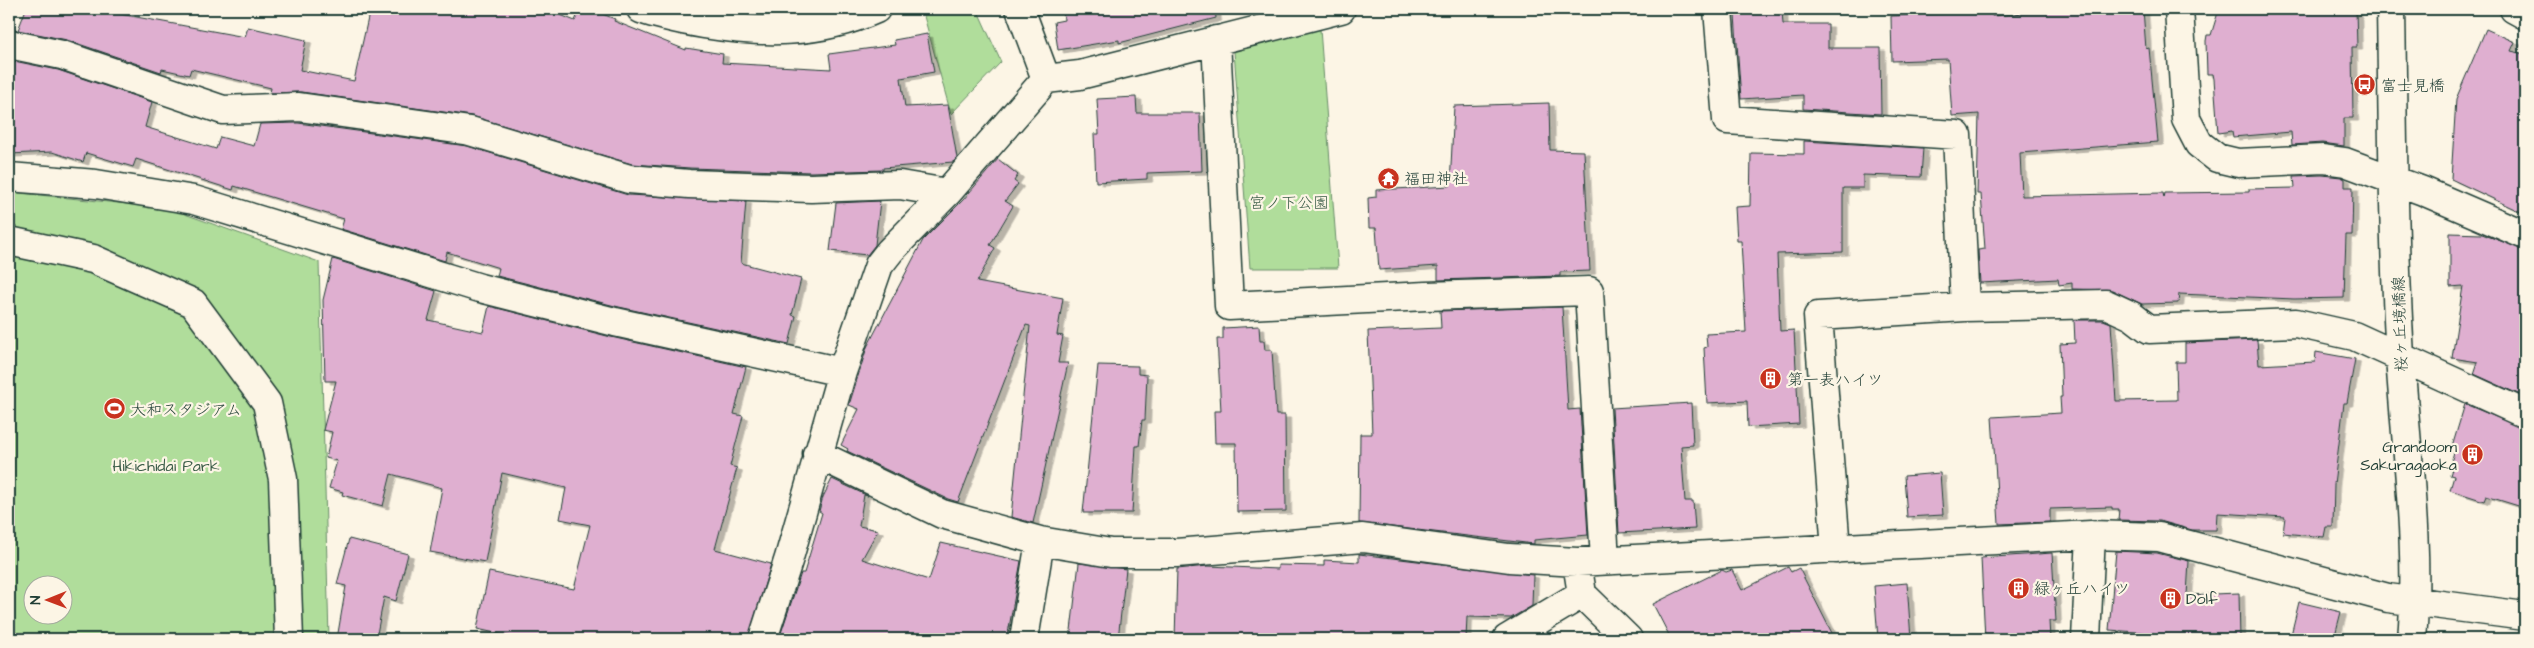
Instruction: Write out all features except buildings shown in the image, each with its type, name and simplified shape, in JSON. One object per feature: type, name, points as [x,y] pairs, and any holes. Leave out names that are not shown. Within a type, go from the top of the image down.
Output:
[{"type":"street","points":[[641,9],[669,17],[741,30],[788,32],[827,26],[876,9]]},
{"type":"street","points":[[1020,9],[1046,78]]},
{"type":"street","points":[[763,639],[789,558],[817,454],[842,372],[879,265],[890,251],[947,193],[1046,78],[1080,75],[1341,9]]},
{"type":"street","points":[[1718,9],[1727,120],[1957,135],[1965,307]]},
{"type":"street","points":[[2179,9],[2186,120],[2199,144],[2217,158],[2238,163],[2323,159],[2345,162],[2394,180],[2525,235]]},
{"type":"street","name":"桜ヶ丘境橋線","points":[[2391,9],[2400,356],[2413,521],[2416,602],[2412,639]]},
{"type":"street","points":[[2514,9],[2525,15]]},
{"type":"street","points":[[1216,40],[1229,306],[1426,296],[1589,291],[1605,560]]},
{"type":"street","points":[[9,44],[62,55],[223,110],[299,107],[470,131],[629,179],[690,184],[811,188],[900,185],[947,193]]},
{"type":"street","points":[[9,177],[96,184],[194,200],[480,288],[614,322],[842,372]]},
{"type":"street","points":[[9,241],[93,258],[193,303],[267,403],[283,479],[289,639]]},
{"type":"street","points":[[1836,549],[1818,316],[1965,307],[2106,304],[2132,316],[2149,329],[2296,323],[2354,336],[2525,414]]},
{"type":"street","points":[[817,454],[942,514],[1040,541],[1111,553],[1176,553],[1364,538],[1509,558],[1577,562],[2091,535],[2159,537],[2388,598],[2525,616]]},
{"type":"street","points":[[2086,639],[2091,535]]},
{"type":"street","points":[[1024,639],[1040,541]]},
{"type":"street","points":[[1577,562],[1582,594],[1628,639]]},
{"type":"street","points":[[1507,639],[1582,594]]},
{"type":"green space","points":[[922,9],[977,9],[1001,62],[951,114]]},
{"type":"green space","name":"宮ノ下公園","points":[[1320,29],[1338,268],[1250,268],[1234,51]]},
{"type":"green space","name":"Hikichidai Park","points":[[9,192],[168,208],[319,262],[329,639],[9,639]]},
{"type":"place","name":"富士見橋","points":[[2365,85]]},
{"type":"place","name":"福田神社","points":[[1388,178]]},
{"type":"place","name":"第一表ハイツ","points":[[1771,379]]},
{"type":"place","name":"大和スタジアム","points":[[114,409]]},
{"type":"place","name":"Grandoom Sakuragaoka","points":[[2473,455]]},
{"type":"place","name":"緑ヶ丘ハイツ","points":[[2018,588]]},
{"type":"place","name":"Dolf","points":[[2170,598]]}]
